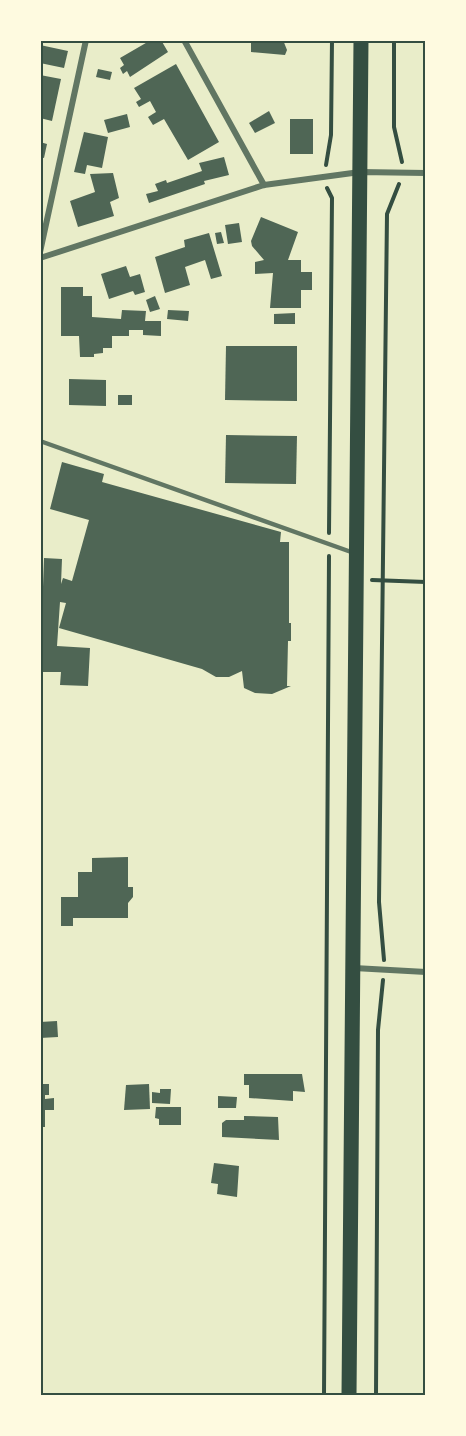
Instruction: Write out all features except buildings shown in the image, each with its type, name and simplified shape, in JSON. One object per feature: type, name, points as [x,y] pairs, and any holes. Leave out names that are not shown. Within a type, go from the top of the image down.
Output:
[{"type":"main road","points":[[349,1395],[362,40]]},
{"type":"street","points":[[40,252],[86,40]]},
{"type":"street","points":[[184,40],[264,185]]},
{"type":"street","points":[[40,258],[264,185],[360,172],[426,173]]},
{"type":"street","points":[[354,968],[426,972]]},
{"type":"lane","points":[[40,441],[357,554]]},
{"type":"path","points":[[324,1395],[332,198],[327,189],[326,175],[331,135],[332,40]]},
{"type":"path","points":[[376,1395],[378,1030],[384,970],[379,902],[387,214],[403,172],[402,154],[394,127],[394,40]]},
{"type":"path","points":[[357,579],[426,582]]}]
